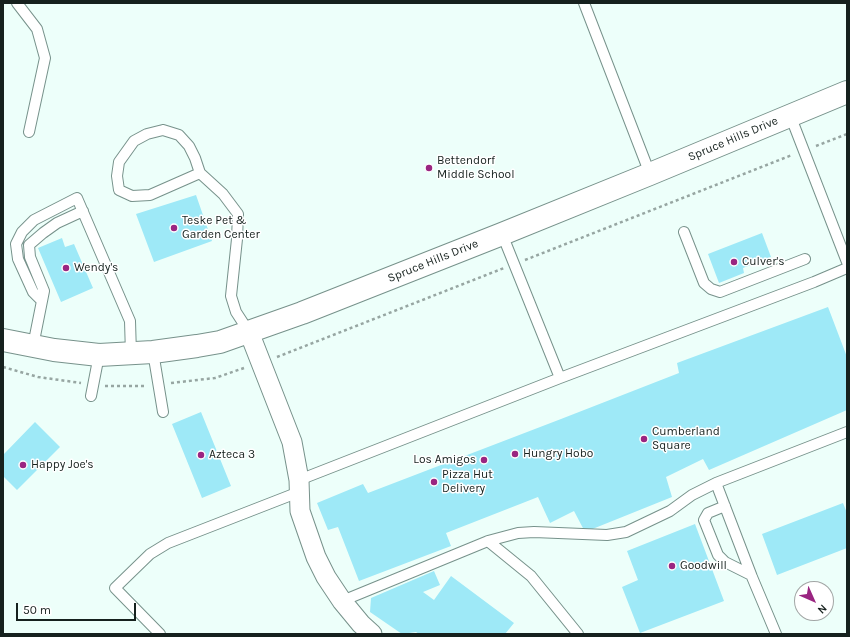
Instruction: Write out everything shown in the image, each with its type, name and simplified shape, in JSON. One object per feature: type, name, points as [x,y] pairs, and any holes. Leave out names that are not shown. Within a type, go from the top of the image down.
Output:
[{"type":"main road","name":"Spruce Hills Drive","points":[[3,340],[54,350],[99,355],[153,352],[220,342],[302,313],[502,234],[650,174],[790,114],[847,92]]},
{"type":"street","points":[[249,332],[292,442],[299,486],[300,511],[316,557],[326,577],[342,601],[361,624],[372,634]]},
{"type":"lane","points":[[18,3],[37,29],[45,58],[29,132]]},
{"type":"lane","points":[[584,3],[650,174]]},
{"type":"lane","points":[[790,114],[847,262]]},
{"type":"lane","points":[[200,173],[150,195],[132,196],[119,190],[117,176],[119,162],[134,141],[147,134],[163,130],[179,135],[189,146],[200,173],[223,194],[238,214],[231,296],[236,312],[249,332]]},
{"type":"lane","points":[[42,301],[33,292],[18,259],[16,244],[22,232],[34,220],[78,198],[130,320],[131,354]]},
{"type":"lane","points":[[32,346],[44,291],[30,257],[29,245],[57,223],[83,211]]},
{"type":"lane","points":[[684,232],[704,282],[710,289],[720,292],[806,259]]},
{"type":"lane","points":[[502,234],[560,378]]},
{"type":"lane","points":[[160,634],[115,588],[150,554],[168,543],[299,486],[560,378],[814,282],[847,268]]},
{"type":"lane","points":[[153,352],[163,412]]},
{"type":"lane","points":[[91,396],[99,355]]},
{"type":"lane","points":[[342,601],[488,541],[518,533],[534,532],[607,535],[626,532],[670,511],[692,495],[716,483],[847,432]]},
{"type":"lane","points":[[716,483],[751,575],[776,634]]},
{"type":"lane","points":[[725,506],[708,513],[704,520],[718,555],[725,562],[751,575]]},
{"type":"lane","points":[[488,541],[531,576],[578,634]]},
{"type":"path","points":[[3,367],[38,377],[110,387],[215,378],[261,363],[847,134]]},
{"type":"building","name":"Teske Pet & Garden Center","points":[[196,195],[212,241],[154,262],[136,214]]},
{"type":"building","name":"Culver's","points":[[762,233],[771,257],[743,268],[744,273],[719,283],[708,254]]},
{"type":"building","name":"Wendy's","points":[[62,238],[65,247],[74,244],[93,288],[61,302],[38,248]]},
{"type":"building","name":"Cumberland Square","points":[[828,307],[847,357],[847,410],[709,470],[703,459],[666,477],[672,497],[585,532],[574,511],[550,523],[538,497],[446,533],[451,546],[359,581],[338,527],[328,530],[317,503],[363,484],[368,493],[561,419],[679,373],[677,363]]},
{"type":"building","name":"Azteca 3","points":[[201,412],[231,486],[202,498],[172,424]]},
{"type":"building","name":"Happy Joe's","points":[[35,422],[60,447],[17,490],[3,476],[3,455]]},
{"type":"building","points":[[843,503],[847,513],[847,548],[777,575],[762,534]]},
{"type":"building","name":"Goodwill","points":[[695,524],[724,601],[640,633],[622,587],[638,580],[627,551]]},
{"type":"building","points":[[434,571],[440,585],[423,592],[434,600],[451,576],[514,623],[505,634],[419,634],[416,632],[402,634],[370,612],[371,598]]},
{"type":"place","name":"Bettendorf Middle School","points":[[429,168]]},
{"type":"place","name":"Teske Pet & Garden Center","points":[[174,228]]},
{"type":"place","name":"Culver's","points":[[734,262]]},
{"type":"place","name":"Wendy's","points":[[66,268]]},
{"type":"place","name":"Cumberland Square","points":[[644,439]]},
{"type":"place","name":"Hungry Hobo","points":[[515,454]]},
{"type":"place","name":"Azteca 3","points":[[201,455]]},
{"type":"place","name":"Los Amigos","points":[[484,460]]},
{"type":"place","name":"Happy Joe's","points":[[23,465]]},
{"type":"place","name":"Pizza Hut Delivery","points":[[434,482]]},
{"type":"place","name":"Goodwill","points":[[672,566]]}]
